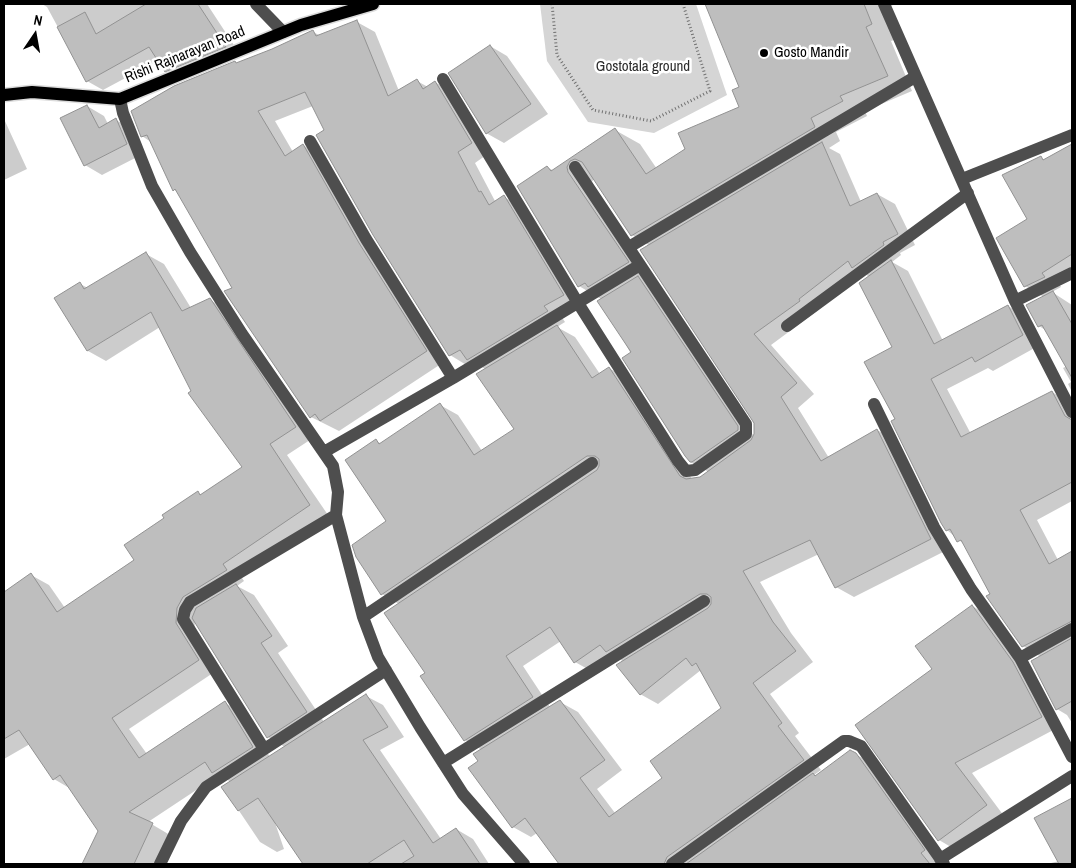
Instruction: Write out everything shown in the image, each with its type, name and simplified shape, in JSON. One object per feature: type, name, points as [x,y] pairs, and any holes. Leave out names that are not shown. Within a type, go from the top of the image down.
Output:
[{"type":"main road","name":"Rishi Rajnarayan Road","points":[[4,95],[32,92],[120,99],[283,32],[373,4]]},
{"type":"street","points":[[256,4],[283,32]]},
{"type":"street","points":[[884,4],[1015,301],[1072,412]]},
{"type":"street","points":[[629,247],[915,77]]},
{"type":"street","points":[[443,79],[578,304],[678,461],[686,471],[695,470],[746,434],[747,428],[575,167]]},
{"type":"street","points":[[120,99],[123,113],[152,186],[190,252],[242,334],[333,466],[338,492],[336,514],[363,617],[378,657],[442,763],[463,794],[524,864]]},
{"type":"street","points":[[962,179],[1072,135]]},
{"type":"street","points":[[310,141],[366,239],[454,378]]},
{"type":"street","points":[[787,326],[968,193]]},
{"type":"street","points":[[324,452],[454,378],[640,265]]},
{"type":"street","points":[[1015,301],[1072,273]]},
{"type":"street","points":[[874,404],[934,527],[971,589],[1020,658],[1072,757]]},
{"type":"street","points":[[363,617],[592,463]]},
{"type":"street","points":[[264,749],[184,619],[184,610],[190,602],[336,514]]},
{"type":"street","points":[[442,763],[704,601]]},
{"type":"street","points":[[1020,658],[1072,629]]},
{"type":"street","points":[[160,864],[181,821],[206,787],[386,670]]},
{"type":"street","points":[[672,864],[844,741],[849,740],[861,746],[942,861],[1072,776]]},
{"type":"path","points":[[552,4],[557,55],[593,110],[651,121],[710,91],[683,4]]},
{"type":"green space","name":"Gostotala ground","points":[[540,4],[696,4],[727,95],[654,133],[588,122],[547,61]]},
{"type":"building","points":[[146,4],[198,4],[226,47],[165,72],[149,47],[86,82],[57,27],[85,12],[96,34]]},
{"type":"building","points":[[705,4],[864,4],[872,24],[866,27],[888,76],[840,96],[843,101],[811,118],[815,127],[631,236],[582,162],[575,159],[570,161],[567,167],[568,172],[629,262],[588,287],[585,283],[578,287],[517,186],[547,166],[551,171],[615,128],[646,174],[685,149],[678,133],[739,107],[732,90],[739,87]]},
{"type":"building","points":[[357,20],[388,96],[417,79],[423,89],[435,81],[472,143],[458,152],[479,192],[481,191],[489,205],[504,195],[564,295],[544,306],[548,311],[467,360],[460,350],[449,356],[373,235],[316,135],[324,130],[305,92],[258,111],[285,156],[303,144],[359,243],[427,351],[320,421],[315,414],[310,418],[224,291],[232,288],[175,189],[173,191],[147,135],[141,137],[131,111],[174,86],[235,61],[236,63],[272,49],[313,30],[316,36]]},
{"type":"building","points":[[490,45],[531,104],[486,134],[448,73]]},
{"type":"building","points":[[87,105],[99,128],[116,118],[127,144],[84,166],[60,118]]},
{"type":"building","points":[[822,142],[850,206],[877,193],[898,234],[883,242],[884,245],[852,268],[848,261],[799,299],[800,301],[754,334],[797,383],[781,397],[821,461],[877,429],[931,539],[835,588],[810,540],[743,571],[773,622],[796,651],[753,683],[782,723],[778,726],[804,760],[667,857],[664,864],[559,864],[525,818],[512,828],[468,768],[478,761],[473,754],[560,700],[605,760],[580,778],[609,817],[662,778],[650,761],[721,708],[696,663],[692,666],[686,658],[640,695],[616,665],[708,608],[711,604],[711,597],[707,594],[700,594],[606,652],[600,645],[574,663],[550,627],[506,656],[533,697],[464,741],[420,676],[425,673],[384,613],[597,470],[599,459],[595,456],[587,456],[381,595],[356,557],[352,545],[386,521],[345,460],[376,439],[379,444],[440,403],[474,455],[514,429],[476,374],[557,325],[592,378],[609,367],[680,476],[686,479],[700,477],[751,440],[754,434],[754,423],[640,250]]},
{"type":"building","points":[[1072,144],[1072,254],[1042,273],[1045,277],[1024,287],[996,238],[1027,219],[1002,175],[1041,156],[1043,160]]},
{"type":"building","points":[[146,252],[182,311],[210,298],[296,427],[270,444],[310,505],[223,564],[227,570],[183,597],[177,608],[176,623],[199,660],[112,718],[139,758],[225,701],[253,747],[212,773],[205,762],[129,812],[153,823],[134,864],[82,864],[98,831],[60,775],[53,780],[19,730],[4,739],[4,592],[31,573],[57,612],[134,560],[124,545],[164,518],[162,515],[198,491],[200,495],[242,467],[188,393],[191,391],[151,312],[87,351],[54,298],[80,282],[84,289]]},
{"type":"building","points":[[891,260],[934,344],[1008,305],[1023,335],[975,362],[972,357],[931,379],[961,437],[1052,391],[1065,416],[1072,420],[1072,482],[1020,510],[1049,564],[1072,551],[1072,621],[1022,647],[986,596],[990,594],[961,540],[957,542],[950,529],[946,531],[941,523],[891,421],[895,419],[864,362],[892,347],[859,283]]},
{"type":"building","points":[[638,276],[738,426],[738,430],[692,462],[685,456],[622,358],[631,352],[597,301]]},
{"type":"building","points":[[1053,291],[1072,324],[1072,378],[1042,325],[1038,327],[1026,305]]},
{"type":"building","points":[[236,584],[272,636],[261,643],[307,712],[267,738],[192,618],[196,608]]},
{"type":"building","points":[[972,605],[1013,662],[1042,717],[955,763],[987,805],[938,841],[855,725],[932,669],[915,646]]},
{"type":"building","points":[[1072,638],[1072,701],[1056,710],[1031,661]]},
{"type":"building","points":[[366,694],[388,727],[363,740],[433,843],[456,828],[480,864],[401,864],[414,856],[404,840],[367,864],[303,864],[258,798],[238,811],[221,787]]},
{"type":"building","points":[[850,750],[856,753],[925,850],[921,853],[930,864],[686,864],[813,773],[815,776]]},
{"type":"building","points":[[1072,798],[1072,864],[1059,864],[1034,818]]},
{"type":"place","name":"Gosto Mandir","points":[[764,53]]}]
